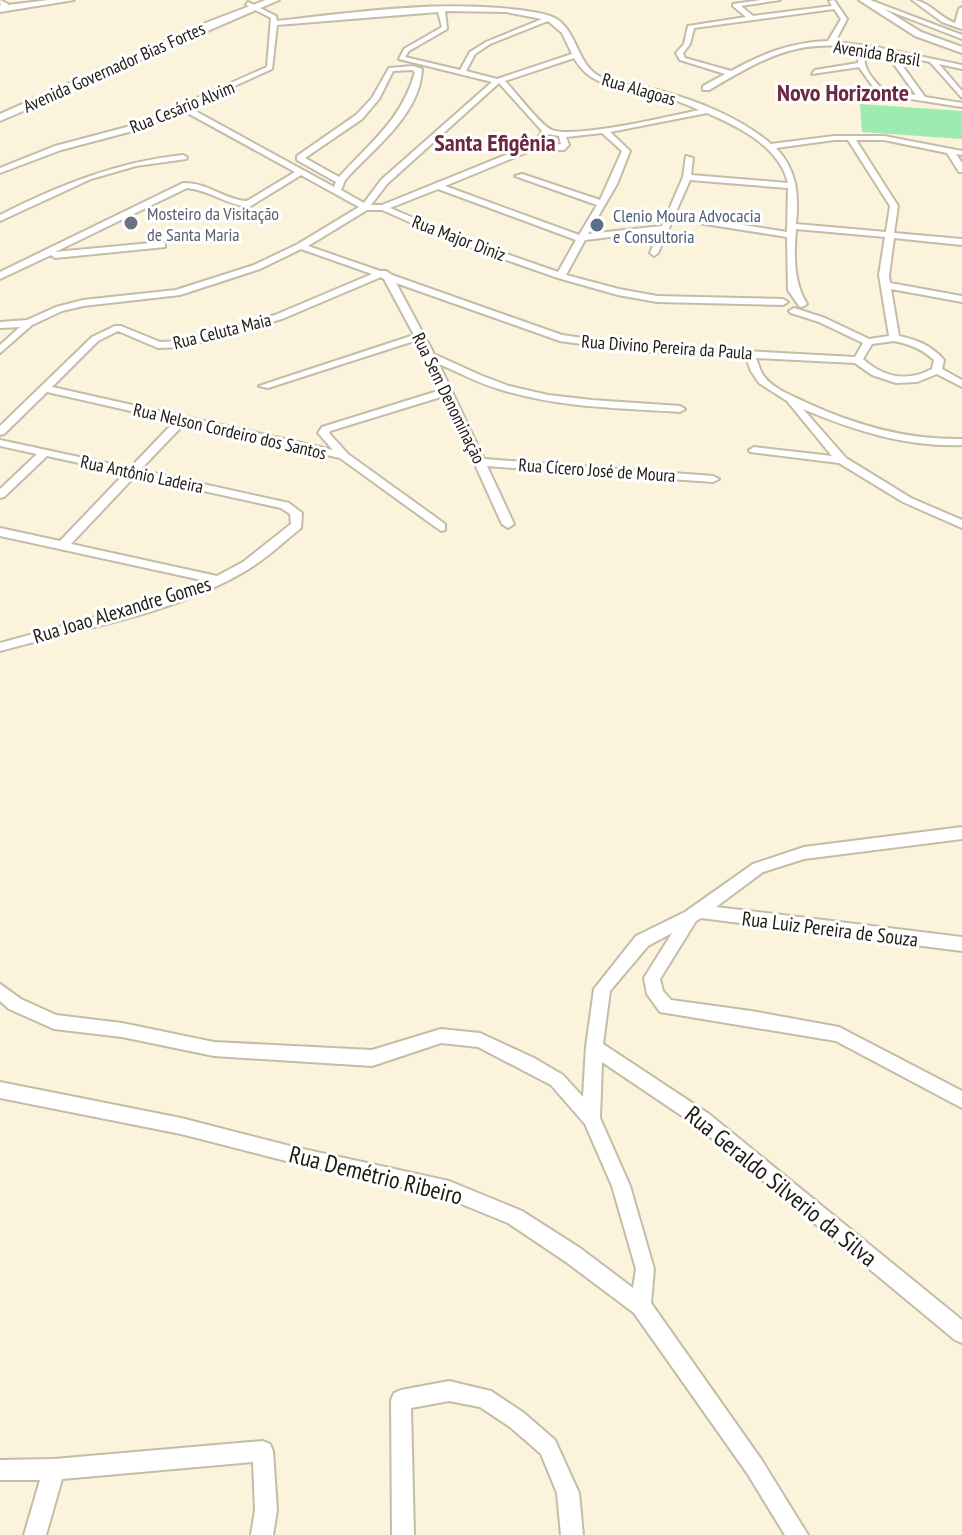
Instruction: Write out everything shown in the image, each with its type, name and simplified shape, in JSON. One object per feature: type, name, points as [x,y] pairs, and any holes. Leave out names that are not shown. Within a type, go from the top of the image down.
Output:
[{"type":"main road","points":[[2,5],[69,0]]},
{"type":"main road","points":[[272,19],[269,9],[273,0]]},
{"type":"main road","name":"Avenida Governador Bias Fortes","points":[[0,110],[250,6],[273,0]]},
{"type":"main road","points":[[864,0],[918,34],[962,50]]},
{"type":"main road","name":"Avenida Governador Bias Fortes","points":[[0,118],[250,6]]},
{"type":"street","points":[[331,17],[427,0]]},
{"type":"street","points":[[750,17],[735,5],[777,0]]},
{"type":"street","points":[[864,0],[962,37]]},
{"type":"street","points":[[915,0],[944,21],[960,26],[962,9]]},
{"type":"street","points":[[732,74],[682,59],[679,53],[693,25],[834,2],[844,21],[833,34],[830,44]]},
{"type":"street","points":[[250,6],[272,19],[496,6],[549,18]]},
{"type":"street","points":[[441,9],[445,28],[399,55],[406,60],[499,81],[546,131],[562,135],[604,131],[706,111]]},
{"type":"street","points":[[462,72],[472,53],[488,43],[549,18]]},
{"type":"street","name":"Rua Alagoas","points":[[549,18],[558,23],[576,55],[596,78],[665,94],[706,111],[770,147],[786,165],[792,186],[792,306]]},
{"type":"street","name":"Rua Cesário Alvim","points":[[0,171],[58,148],[141,126],[270,68],[272,19]]},
{"type":"street","name":"Avenida Brasil","points":[[706,88],[787,48],[830,44],[962,67]]},
{"type":"street","points":[[863,49],[858,59],[860,65],[879,90],[887,94],[962,105]]},
{"type":"street","points":[[889,53],[922,98]]},
{"type":"street","points":[[0,350],[29,323],[59,309],[83,303],[177,293],[257,267],[301,246],[365,207],[384,182],[499,81],[576,55]]},
{"type":"street","points":[[933,62],[962,96]]},
{"type":"street","points":[[815,72],[860,65]]},
{"type":"street","points":[[336,192],[340,181],[358,159],[398,123],[415,94],[419,71],[413,68],[391,69],[375,99],[359,117],[300,158],[340,181]]},
{"type":"street","name":"Rua Major Diniz","points":[[184,108],[365,207],[383,208],[458,240],[561,276],[657,299],[792,306]]},
{"type":"street","points":[[538,145],[546,131]]},
{"type":"street","points":[[561,276],[579,238],[619,175],[626,151],[604,131]]},
{"type":"street","points":[[383,208],[538,145],[561,148],[565,145],[562,135]]},
{"type":"street","points":[[850,137],[894,206],[884,275],[894,338]]},
{"type":"street","points":[[770,147],[850,137],[884,138],[962,153]]},
{"type":"street","points":[[951,152],[962,170]]},
{"type":"street","points":[[0,218],[76,182],[137,164],[183,157]]},
{"type":"street","points":[[654,253],[687,177],[689,158]]},
{"type":"street","points":[[0,276],[186,185],[198,185],[240,204],[249,204],[302,171]]},
{"type":"street","points":[[519,176],[601,203]]},
{"type":"street","points":[[687,177],[792,186]]},
{"type":"street","points":[[439,186],[579,238],[664,228]]},
{"type":"street","points":[[670,216],[792,231],[892,233],[962,242]]},
{"type":"street","points":[[35,259],[64,253],[162,245]]},
{"type":"street","name":"Rua Divino Pereira da Paula","points":[[301,246],[560,338],[632,348],[858,360]]},
{"type":"street","name":"Rua Sem Denominação","points":[[385,274],[448,391],[508,524]]},
{"type":"street","name":"Rua Celuta Maia","points":[[0,432],[95,339],[118,328],[154,344],[167,346],[193,342],[284,316],[385,274]]},
{"type":"street","points":[[886,285],[962,299]]},
{"type":"street","points":[[792,306],[868,342],[894,338],[930,349],[939,360],[937,370],[926,378],[907,381],[886,378],[868,370],[858,360],[868,342]]},
{"type":"street","points":[[0,325],[29,323]]},
{"type":"street","points":[[264,386],[420,336]]},
{"type":"street","points":[[750,353],[763,381],[838,421],[872,432],[935,444],[962,442]]},
{"type":"street","points":[[430,356],[504,387],[545,397],[680,409]]},
{"type":"street","points":[[937,370],[962,384]]},
{"type":"street","name":"Rua Nelson Cordeiro dos Santos","points":[[46,389],[344,456],[441,527]]},
{"type":"street","points":[[344,456],[323,433],[326,429],[448,391]]},
{"type":"street","points":[[790,398],[842,460],[907,500],[962,524]]},
{"type":"street","points":[[61,547],[182,420]]},
{"type":"street","name":"Rua Antônio Ladeira","points":[[0,443],[285,505]]},
{"type":"street","points":[[754,450],[842,460]]},
{"type":"street","points":[[0,495],[43,454]]},
{"type":"street","name":"Rua Cícero José de Moura","points":[[481,462],[713,479]]},
{"type":"street","name":"Rua Joao Alexandre Gomes","points":[[0,647],[167,599],[218,580],[257,558],[297,525],[296,513],[285,505]]},
{"type":"street","points":[[0,532],[218,580]]},
{"type":"street","points":[[591,1118],[594,1047],[602,989],[642,941],[694,914],[758,868],[804,853],[962,833]]},
{"type":"street","points":[[694,914],[652,978],[655,994],[666,1007],[839,1034],[959,1096]]},
{"type":"street","name":"Rua Luiz Pereira de Souza","points":[[694,914],[962,944]]},
{"type":"street","points":[[0,991],[15,1004],[54,1022],[122,1030],[214,1049],[372,1058],[441,1036],[480,1040],[557,1080],[591,1118],[621,1186],[635,1229],[645,1269],[641,1306]]},
{"type":"street","name":"Rua Geraldo Silverio da Silva","points":[[594,1047],[703,1120],[962,1333]]},
{"type":"street","name":"Rua Demétrio Ribeiro","points":[[0,1090],[181,1126],[449,1190],[515,1217],[573,1255],[641,1306],[754,1466],[797,1535]]},
{"type":"street","points":[[403,1535],[401,1400],[449,1391],[484,1398],[517,1420],[548,1447],[568,1493],[572,1535]]},
{"type":"street","points":[[0,1470],[54,1469],[263,1451],[266,1510],[262,1535]]},
{"type":"street","points":[[35,1535],[54,1469]]},
{"type":"green space","points":[[860,104],[962,111],[962,139],[862,132]]},
{"type":"place","name":"Mosteiro da Visitação de Santa Maria","points":[[131,223]]},
{"type":"place","name":"Clenio Moura Advocacia e Consultoria","points":[[597,225]]},
{"type":"district","name":"Novo Horizonte","points":[[843,92]]},
{"type":"district","name":"Santa Efigênia","points":[[495,142]]}]
